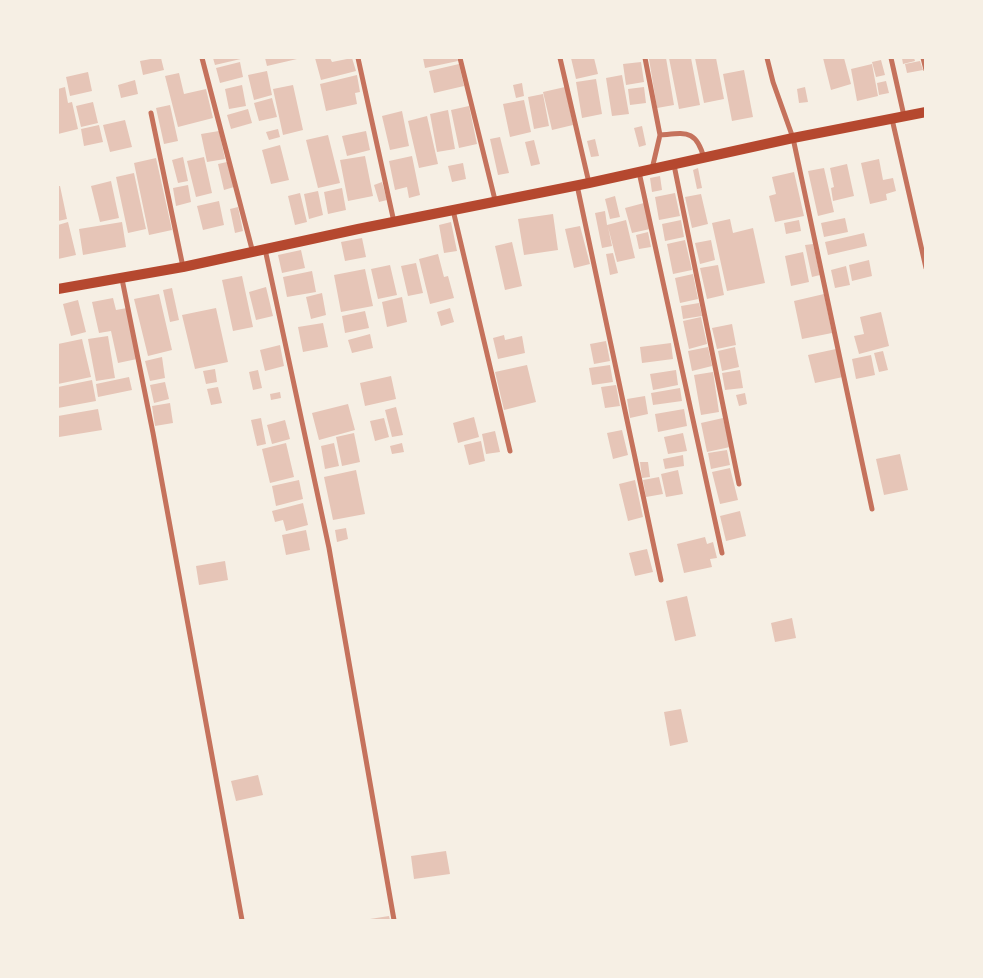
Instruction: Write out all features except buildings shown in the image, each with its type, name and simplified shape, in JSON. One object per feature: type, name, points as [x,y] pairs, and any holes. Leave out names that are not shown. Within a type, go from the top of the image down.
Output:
[{"type":"main road","points":[[58,289],[183,267],[495,200],[590,183],[793,138],[926,112]]},
{"type":"street","points":[[202,58],[253,252]]},
{"type":"street","points":[[358,58],[394,222]]},
{"type":"street","points":[[460,58],[495,200]]},
{"type":"street","points":[[560,58],[590,183]]},
{"type":"street","points":[[645,58],[660,135],[652,169]]},
{"type":"street","points":[[767,58],[773,82],[793,138],[872,509]]},
{"type":"street","points":[[891,58],[904,116]]},
{"type":"street","points":[[923,58],[926,70]]},
{"type":"street","points":[[151,113],[183,267]]},
{"type":"street","points":[[892,118],[926,268]]},
{"type":"street","points":[[660,135],[690,134],[700,144],[704,158]]},
{"type":"street","points":[[674,164],[740,484]]},
{"type":"street","points":[[639,172],[722,553]]},
{"type":"street","points":[[577,185],[661,580]]},
{"type":"street","points":[[453,210],[510,451]]},
{"type":"street","points":[[265,249],[329,548],[394,920]]},
{"type":"street","points":[[122,278],[153,433],[242,920]]}]
